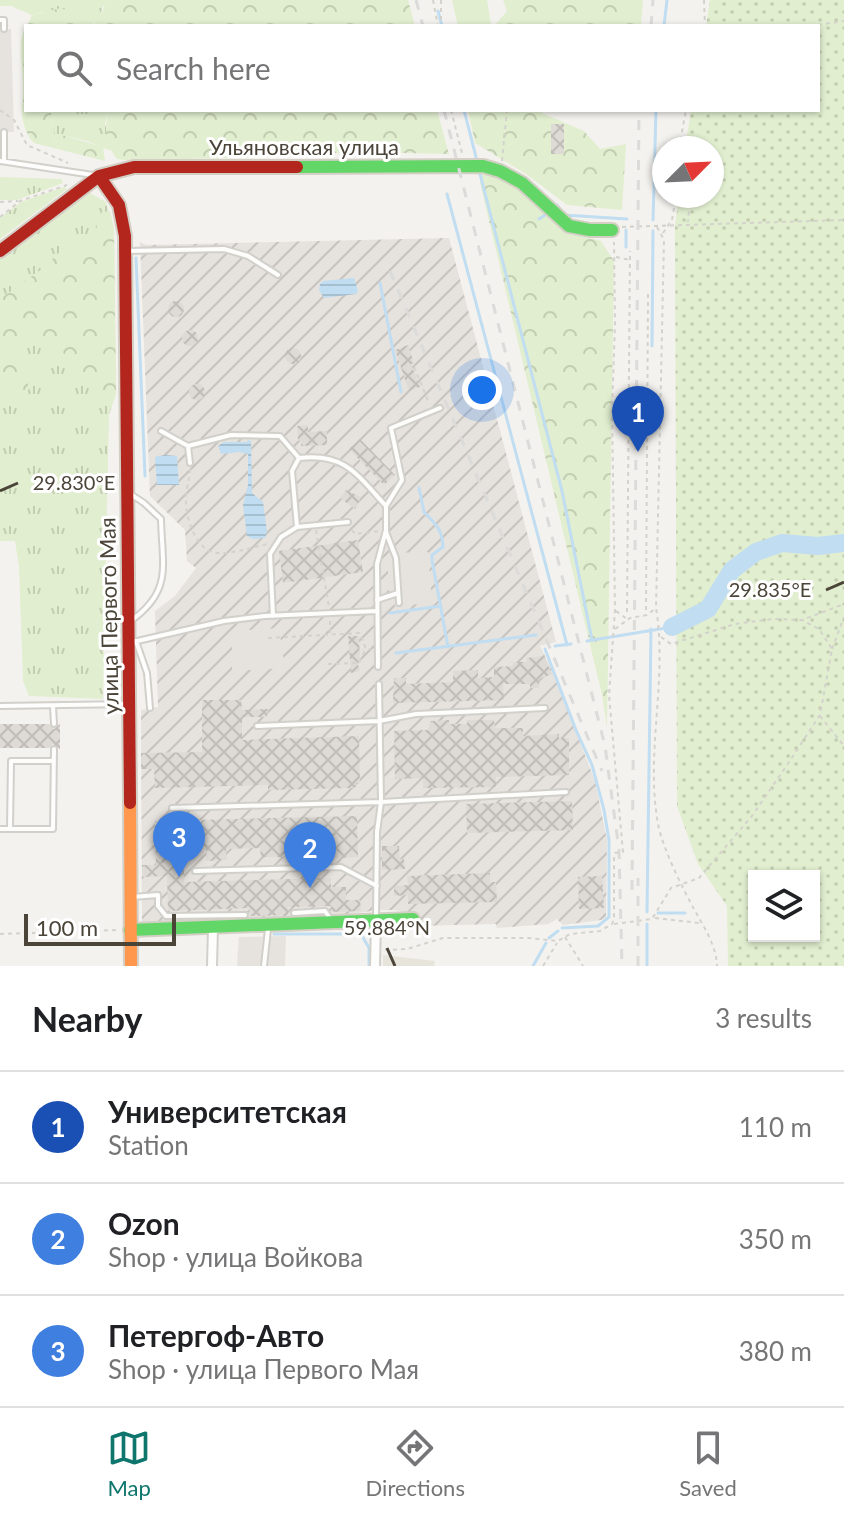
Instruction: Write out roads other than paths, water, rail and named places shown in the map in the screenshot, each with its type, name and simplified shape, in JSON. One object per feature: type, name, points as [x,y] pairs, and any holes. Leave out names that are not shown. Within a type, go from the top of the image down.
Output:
[{"type":"street","name":"Ульяновская улица","points":[[0,251],[99,176],[134,167],[465,166],[501,170],[522,183],[571,227],[612,230]]},
{"type":"street","name":"улица Первого Мая","points":[[99,176],[119,205],[125,251],[130,621],[133,642],[129,897],[131,966]]},
{"type":"street","points":[[130,930],[413,919]]},
{"type":"street","points":[[375,966],[376,921]]},
{"type":"street","points":[[212,966],[213,928]]},
{"type":"lane","points":[[0,20],[4,20],[4,29]]},
{"type":"lane","points":[[4,132],[2,161],[99,176]]},
{"type":"lane","points":[[125,251],[224,249],[248,256],[278,275]]},
{"type":"lane","points":[[378,667],[377,564],[386,530],[386,506],[402,480],[391,428],[440,408]]},
{"type":"lane","points":[[161,431],[188,446],[231,435],[280,436],[299,458]]},
{"type":"lane","points":[[188,446],[190,463]]},
{"type":"lane","points":[[299,458],[327,457],[347,465],[386,506]]},
{"type":"lane","points":[[297,527],[292,471],[299,458]]},
{"type":"lane","points":[[128,493],[161,519],[162,588],[149,608],[130,621]]},
{"type":"lane","points":[[273,616],[269,562],[274,545],[297,527],[348,522]]},
{"type":"lane","points":[[386,530],[396,558],[399,603]]},
{"type":"lane","points":[[377,600],[398,593]]},
{"type":"lane","points":[[150,708],[147,673],[133,642],[224,621],[377,611]]},
{"type":"lane","points":[[376,921],[377,832],[381,802],[379,684]]},
{"type":"lane","points":[[0,706],[131,704]]},
{"type":"lane","points":[[53,705],[54,724]]},
{"type":"lane","points":[[257,726],[379,721],[416,714],[545,708]]},
{"type":"lane","points":[[0,829],[53,829],[54,749]]},
{"type":"lane","points":[[10,829],[11,761],[54,761]]},
{"type":"lane","points":[[172,808],[381,802],[566,792]]},
{"type":"lane","points":[[195,871],[341,867],[377,886]]},
{"type":"lane","points":[[129,897],[158,895],[158,906],[166,916],[245,915]]},
{"type":"lane","points":[[294,913],[325,911],[332,924]]},
{"type":"lane","points":[[264,966],[268,926]]},
{"type":"water","points":[[354,278],[356,294],[324,298],[319,290],[323,281]]},
{"type":"water","points":[[251,441],[252,493],[263,502],[265,538],[247,536],[243,505],[248,485],[248,454],[221,454],[218,446],[224,442]]},
{"type":"water","points":[[177,456],[179,485],[157,485],[155,457]]},
{"type":"waterway","points":[[664,24],[667,0]]},
{"type":"waterway","points":[[438,11],[441,24]]},
{"type":"waterway","points":[[465,112],[477,161]]},
{"type":"waterway","points":[[653,220],[656,112]]},
{"type":"waterway","points":[[479,170],[562,491],[592,640]]},
{"type":"waterway","points":[[447,194],[567,645]]},
{"type":"waterway","points":[[553,207],[557,205],[564,215],[627,219]]},
{"type":"waterway","points":[[539,219],[545,215]]},
{"type":"waterway","points":[[626,230],[626,247]]},
{"type":"waterway","points":[[652,346],[653,231]]},
{"type":"waterway","points":[[136,258],[145,476]]},
{"type":"waterway","points":[[380,283],[401,392]]},
{"type":"waterway","points":[[419,488],[424,512],[441,535],[443,547],[432,555],[432,560],[448,647]]},
{"type":"waterway","points":[[672,627],[708,609],[732,570],[756,552],[782,543],[818,546],[844,543]]},
{"type":"waterway","points":[[390,613],[441,606]]},
{"type":"waterway","points":[[587,641],[672,627]]},
{"type":"waterway","points":[[647,912],[651,629]]},
{"type":"waterway","points":[[396,653],[536,635]]},
{"type":"waterway","points":[[555,646],[571,644]]},
{"type":"waterway","points":[[545,649],[592,765],[609,840],[609,917],[598,926],[562,928]]},
{"type":"waterway","points":[[658,913],[685,913]]},
{"type":"waterway","points":[[647,924],[647,966]]},
{"type":"waterway","points":[[549,938],[558,931]]},
{"type":"waterway","points":[[274,934],[361,934],[369,948],[369,966]]},
{"type":"waterway","points":[[533,966],[546,943]]},
{"type":"railway","points":[[416,0],[422,24]]},
{"type":"railway","points":[[651,24],[653,0]]},
{"type":"railway","points":[[445,112],[605,746],[619,850],[622,966]]},
{"type":"railway","points":[[632,890],[639,112]]},
{"type":"railway","points":[[390,271],[602,771]]},
{"type":"railway","points":[[638,878],[638,966]]},
{"type":"place","name":"Университетская","points":[[638,452]]},
{"type":"place","name":"Петергоф-Авто","points":[[179,877]]},
{"type":"place","name":"Ozon","points":[[310,888]]}]
